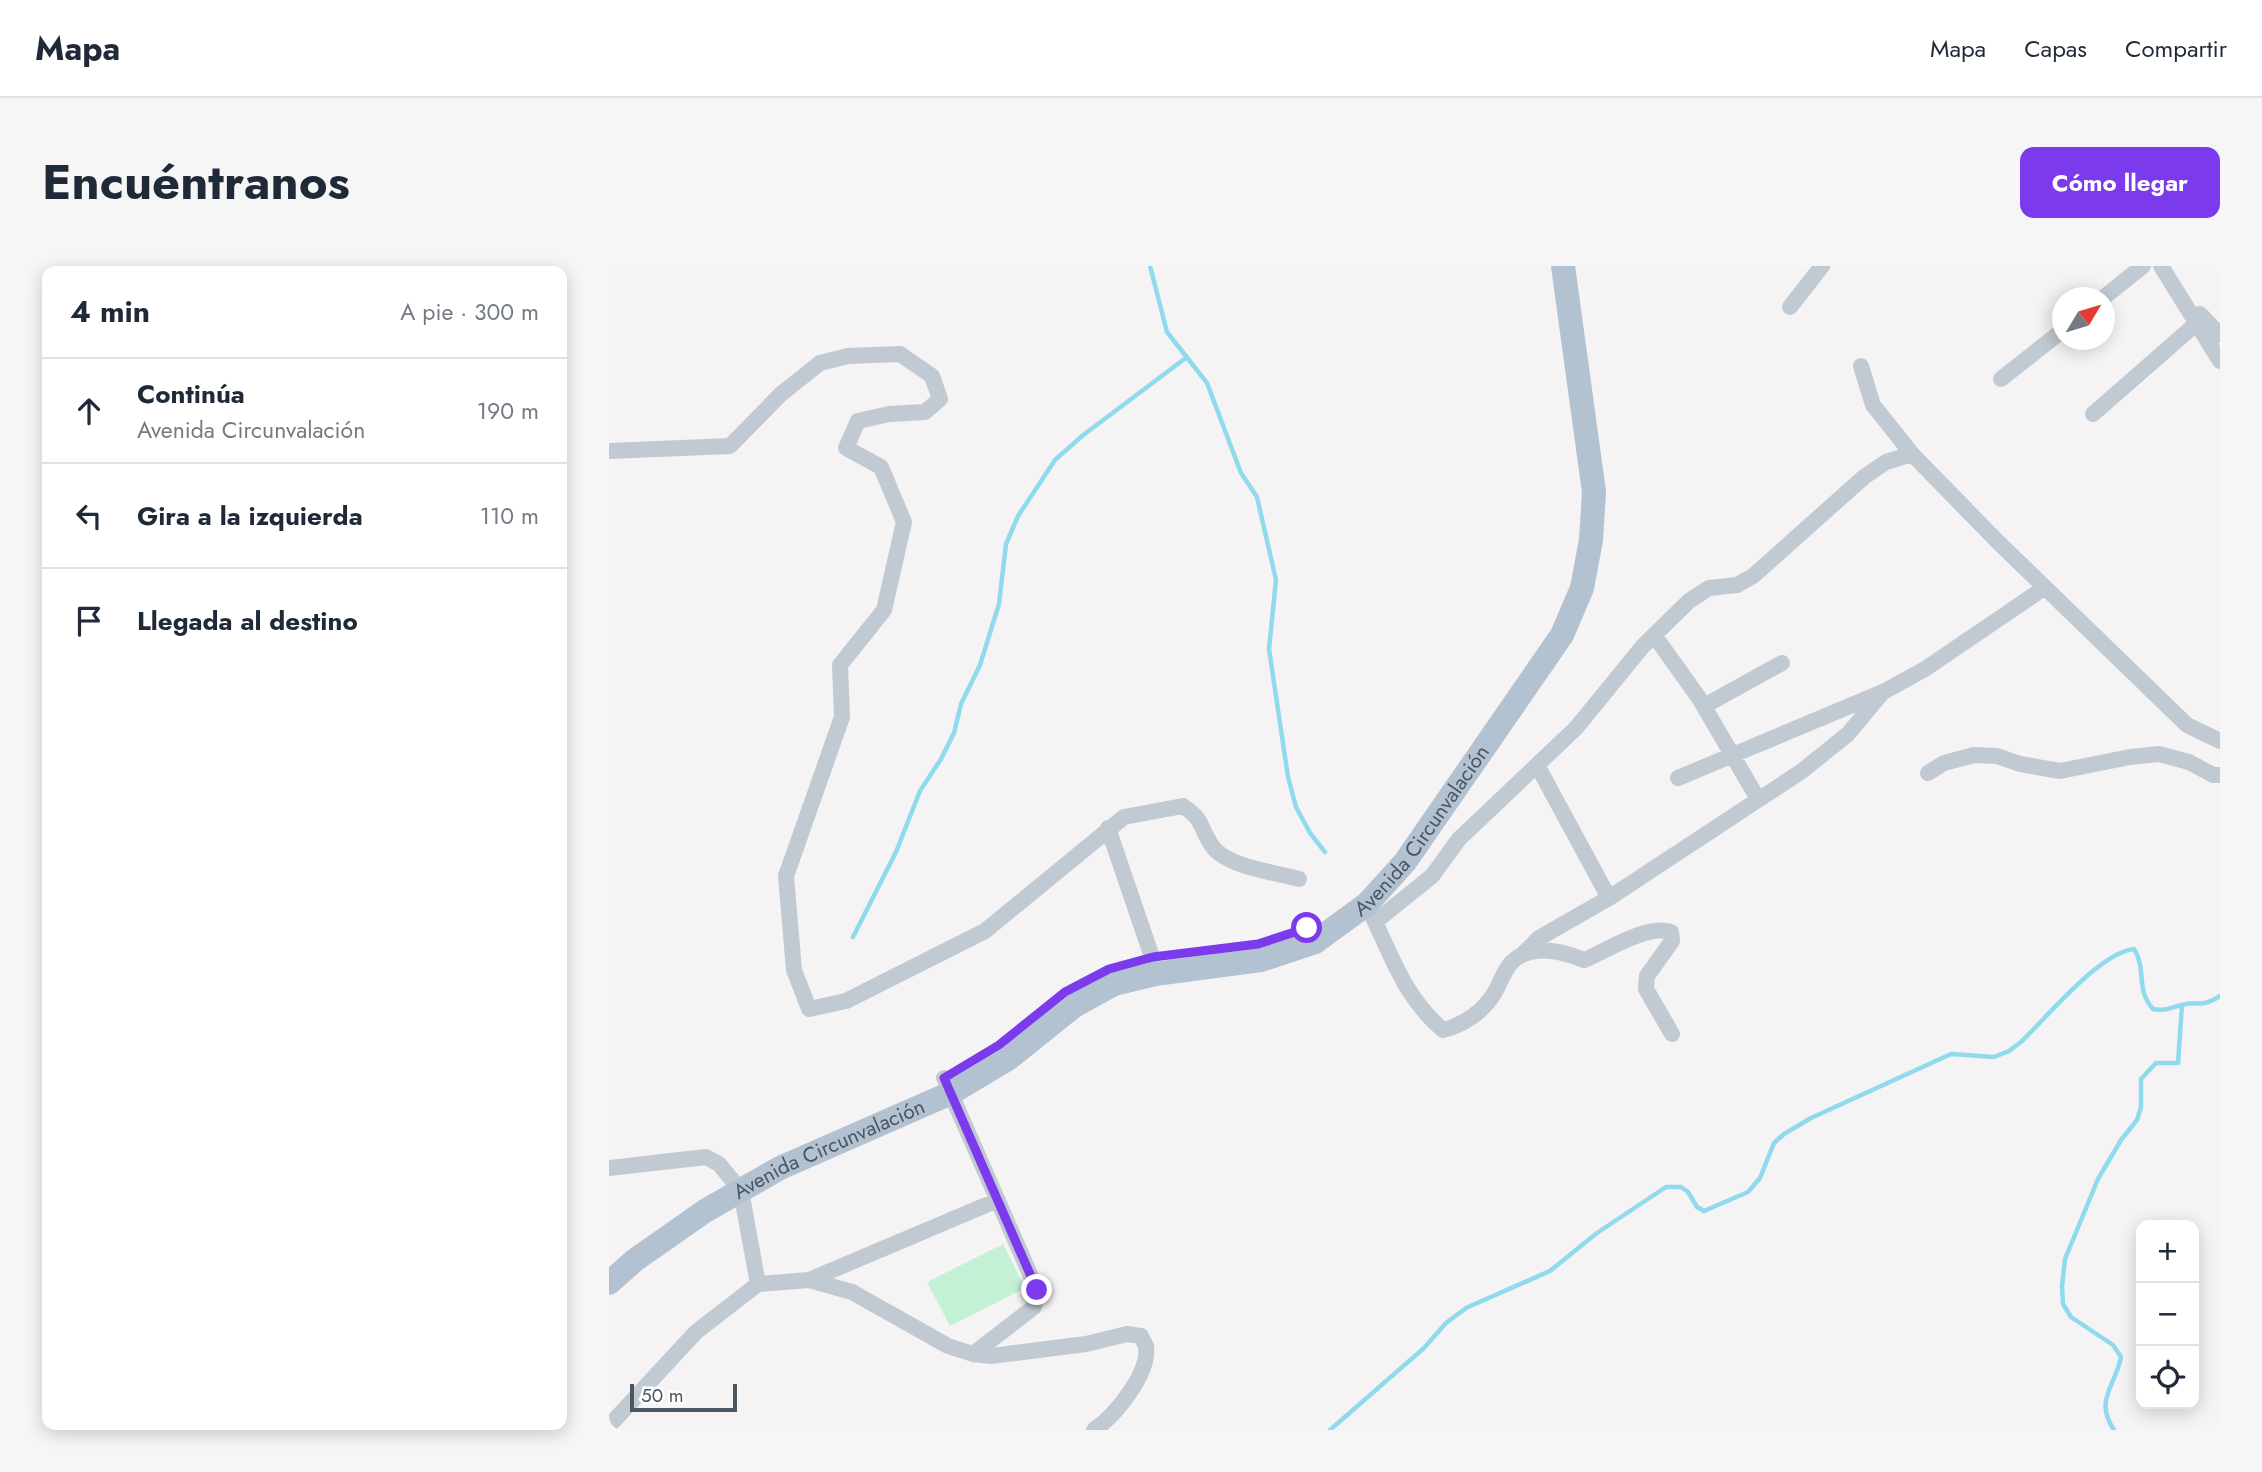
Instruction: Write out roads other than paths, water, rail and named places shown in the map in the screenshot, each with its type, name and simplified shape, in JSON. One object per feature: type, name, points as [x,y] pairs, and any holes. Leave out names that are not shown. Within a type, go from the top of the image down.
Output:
[{"type":"main road","name":"Avenida Circunvalación","points":[[948,1086],[1065,992],[1109,969],[1153,957],[1258,944],[1307,928],[1356,892],[1392,852],[1547,627],[1566,584],[1574,538],[1577,494],[1547,266]]},
{"type":"main road","name":"Avenida Circunvalación","points":[[609,1283],[635,1260],[705,1211],[773,1153],[948,1086],[1008,1059],[1074,1006],[1114,984],[1155,974],[1261,960],[1315,942],[1371,913],[1562,635],[1582,588],[1591,540],[1594,492],[1563,266]]},
{"type":"main road","name":"Avenida Circunvalación","points":[[609,1261],[624,1247],[696,1197],[735,1184]]},
{"type":"street","points":[[1790,307],[1822,266]]},
{"type":"street","points":[[2115,288],[2143,266]]},
{"type":"street","points":[[2161,266],[2220,361]]},
{"type":"street","points":[[2177,289],[2220,335]]},
{"type":"street","points":[[2093,414],[2197,323]]},
{"type":"street","points":[[2001,379],[2052,339]]},
{"type":"street","points":[[609,451],[730,446],[781,394],[820,363],[848,356],[900,354],[932,376],[936,387],[940,400],[925,412],[889,414],[858,421],[846,448],[881,467],[904,522],[884,610],[840,665],[842,716],[786,876],[794,970],[809,1009],[846,1000],[985,931],[1124,817],[1183,806],[1197,815],[1213,848],[1234,863],[1299,878]]},
{"type":"street","points":[[1861,366],[1873,405],[1912,454],[2044,588],[2187,725],[2220,741]]},
{"type":"street","points":[[1883,692],[1848,734],[1802,771],[1609,898],[1539,938],[1511,964],[1493,996],[1475,1016],[1443,1030],[1424,1013],[1400,977],[1371,913],[1432,876],[1459,839],[1576,728],[1654,635],[1689,601],[1709,589],[1737,585],[1753,576],[1864,477],[1886,461],[1912,454]]},
{"type":"street","points":[[1678,778],[1883,692],[1925,669],[2044,588]]},
{"type":"street","points":[[1654,635],[1704,706],[1758,799]]},
{"type":"street","points":[[1704,706],[1781,663]]},
{"type":"street","points":[[1928,773],[1944,763],[1974,755],[1997,756],[2020,764],[2060,771],[2159,754],[2189,762],[2213,775],[2220,775]]},
{"type":"street","points":[[1537,765],[1609,898]]},
{"type":"street","points":[[1108,828],[1153,957]]},
{"type":"street","points":[[1523,954],[1564,952],[1584,960],[1634,937],[1664,929],[1671,932],[1672,941],[1647,976],[1646,989],[1672,1034]]},
{"type":"street","points":[[948,1086],[1037,1290],[1034,1307],[973,1354]]},
{"type":"street","points":[[609,1168],[706,1157],[719,1164],[735,1184],[758,1284]]},
{"type":"street","points":[[609,1426],[696,1332],[758,1284],[809,1280],[998,1200]]},
{"type":"street","points":[[809,1280],[852,1292],[948,1346],[973,1354],[991,1356],[1086,1343],[1127,1334],[1141,1336],[1146,1346],[1143,1370],[1122,1403],[1104,1424],[1094,1430]]},
{"type":"waterway","points":[[1150,266],[1167,332],[1207,383],[1241,473],[1257,497],[1276,580],[1269,649],[1288,777],[1296,807],[1310,833],[1325,852]]},
{"type":"waterway","points":[[853,937],[896,852],[920,791],[954,733],[961,704],[980,665],[999,604],[1006,544],[1018,516],[1055,460],[1082,436],[1187,357]]},
{"type":"waterway","points":[[1330,1430],[1424,1348],[1446,1323],[1466,1308],[1550,1271],[1597,1233],[1666,1187],[1681,1187],[1688,1192],[1697,1207],[1704,1211],[1748,1192],[1760,1178],[1774,1143],[1784,1134],[1811,1118],[1951,1054],[1994,1057],[2009,1051],[2090,974],[2120,953],[2134,949],[2140,964],[2144,994],[2153,1009],[2203,1003],[2220,996]]},
{"type":"waterway","points":[[2114,1430],[2108,1419],[2106,1402],[2121,1357],[2113,1345],[2071,1317],[2063,1304],[2065,1259],[2098,1179],[2121,1140],[2137,1120],[2141,1107],[2141,1079],[2156,1063],[2178,1063],[2182,1005]]}]
